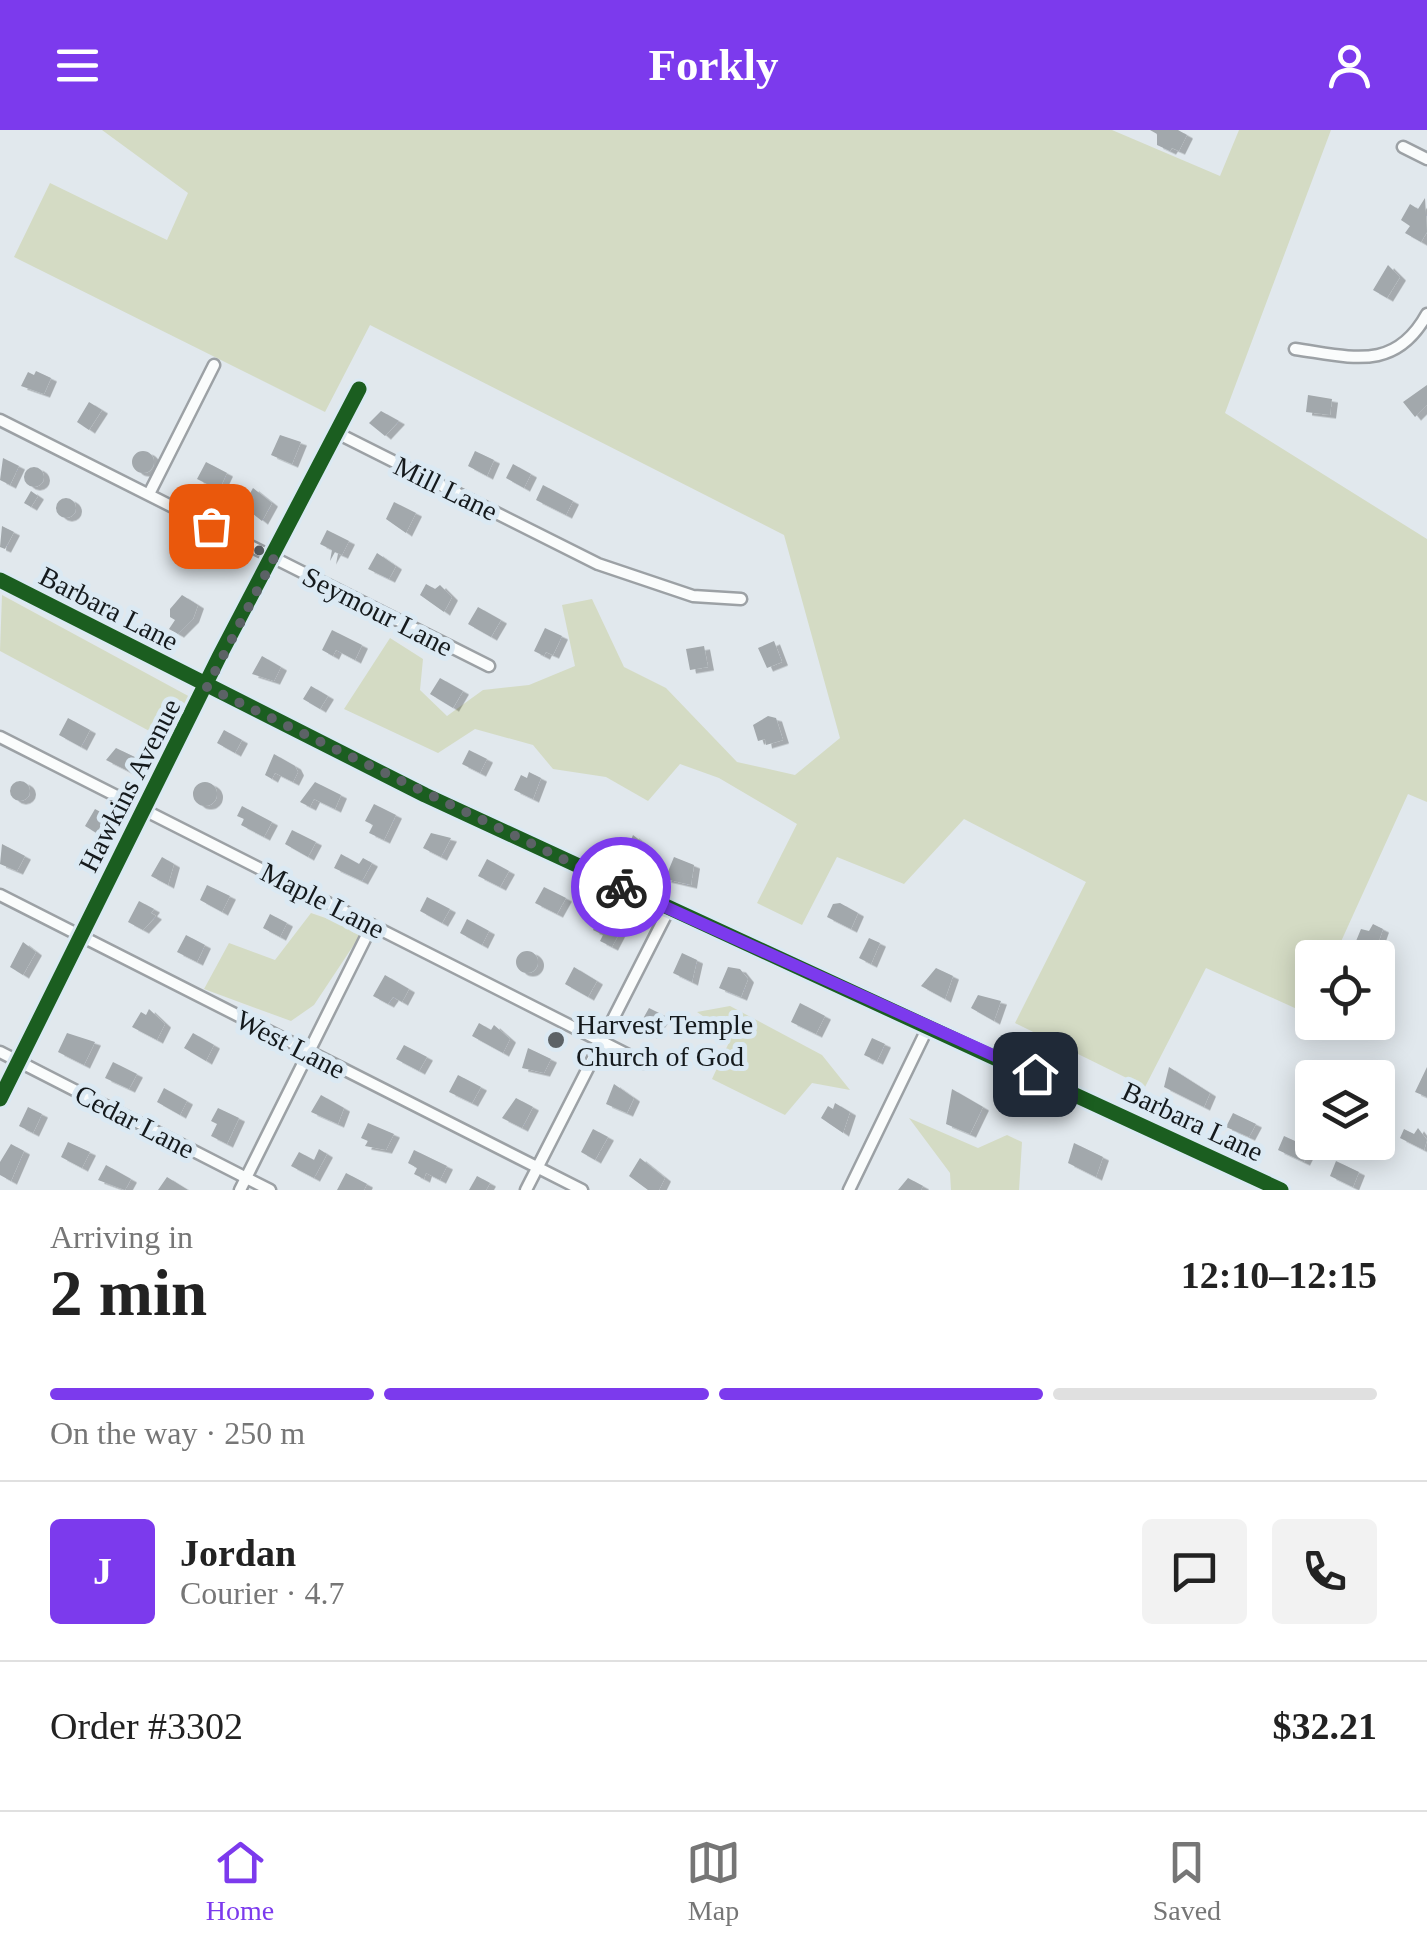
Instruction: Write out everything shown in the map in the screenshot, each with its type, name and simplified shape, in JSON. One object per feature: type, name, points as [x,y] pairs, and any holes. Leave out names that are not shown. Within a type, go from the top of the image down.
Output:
[{"type":"street","points":[[1403,146],[1427,159]]},
{"type":"street","points":[[1296,349],[1382,357],[1407,344],[1427,314]]},
{"type":"street","points":[[148,494],[214,365]]},
{"type":"street","name":"Hawkins Avenue","points":[[0,1099],[359,389]]},
{"type":"street","name":"Seymour Lane","points":[[0,420],[489,666]]},
{"type":"street","name":"Mill Lane","points":[[338,434],[644,583],[693,596],[741,599]]},
{"type":"street","name":"Barbara Lane","points":[[0,580],[207,687],[669,909],[1282,1190]]},
{"type":"street","name":"Maple Lane","points":[[0,737],[644,1063]]},
{"type":"street","name":"West Lane","points":[[0,895],[582,1190]]},
{"type":"street","points":[[526,1190],[669,909]]},
{"type":"street","points":[[240,1190],[372,925]]},
{"type":"street","points":[[849,1190],[929,1025]]},
{"type":"street","name":"Cedar Lane","points":[[0,1052],[270,1190]]},
{"type":"green space","points":[[102,130],[1112,130],[1220,176],[1239,130],[1331,130],[1225,413],[1427,539],[1427,802],[1408,794],[1342,940],[1295,940],[1295,1008],[1206,968],[1145,1087],[1015,1023],[1086,882],[964,819],[904,884],[837,857],[802,925],[757,903],[797,824],[719,778],[680,764],[648,801],[606,777],[553,769],[533,745],[475,729],[438,753],[344,709],[390,638],[423,659],[420,690],[447,716],[483,690],[529,685],[575,666],[562,605],[592,599],[624,667],[666,688],[737,762],[795,775],[840,738],[784,535],[370,325],[325,412],[14,257],[50,183],[167,240],[188,193]]},
{"type":"green space","points":[[2,595],[192,698],[168,741],[0,651]]},
{"type":"green space","points":[[311,913],[363,931],[314,1005],[291,1021],[204,989],[229,943],[275,960]]},
{"type":"green space","points":[[730,1006],[822,1055],[850,1090],[812,1083],[785,1115],[712,1079],[732,1036],[697,1012]]},
{"type":"green space","points":[[909,1118],[978,1148],[1007,1135],[1022,1142],[1019,1190],[951,1190],[950,1173]]},
{"type":"building","points":[[1150,130],[1178,130],[1187,135],[1179,151],[1170,151],[1157,145],[1157,134]]},
{"type":"building","points":[[1425,198],[1427,232],[1421,242],[1405,233],[1410,226],[1401,220],[1410,204],[1418,209]]},
{"type":"building","points":[[1388,265],[1400,277],[1387,298],[1373,290]]},
{"type":"building","points":[[36,371],[51,378],[44,394],[21,386],[28,372],[34,375]]},
{"type":"building","points":[[1427,385],[1427,405],[1415,417],[1403,402]]},
{"type":"building","points":[[1308,395],[1332,399],[1330,415],[1306,412]]},
{"type":"building","points":[[89,402],[102,410],[89,430],[77,422]]},
{"type":"building","points":[[381,411],[399,421],[385,436],[369,423]]},
{"type":"building","points":[[280,435],[301,442],[292,464],[271,455]]},
{"type":"building","points":[[143,451],[154,462],[143,473],[132,462]]},
{"type":"building","points":[[475,451],[494,460],[487,476],[468,466]]},
{"type":"building","points":[[3,458],[19,466],[10,485],[0,480]]},
{"type":"building","points":[[206,462],[227,473],[219,490],[197,479]]},
{"type":"building","points":[[513,464],[531,474],[524,488],[506,478]]},
{"type":"building","points":[[34,467],[44,477],[34,487],[24,477]]},
{"type":"building","points":[[543,485],[573,501],[566,515],[536,500]]},
{"type":"building","points":[[253,488],[272,503],[262,521],[243,506]]},
{"type":"building","points":[[31,491],[38,496],[31,507],[24,503]]},
{"type":"building","points":[[62,498],[70,498],[76,508],[70,518],[62,518],[56,512],[56,504]]},
{"type":"building","points":[[394,502],[416,513],[406,533],[386,519]]},
{"type":"building","points":[[2,526],[14,532],[5,549],[0,547]]},
{"type":"building","points":[[327,530],[349,541],[342,555],[335,552],[330,561],[332,550],[320,544]]},
{"type":"building","points":[[377,553],[396,566],[389,579],[368,569]]},
{"type":"building","points":[[426,584],[435,589],[440,585],[452,597],[444,612],[420,595]]},
{"type":"building","points":[[182,595],[198,605],[193,619],[178,634],[169,629],[175,620],[170,617],[170,609]]},
{"type":"building","points":[[478,607],[501,620],[491,637],[468,624]]},
{"type":"building","points":[[545,628],[562,636],[553,655],[534,651]]},
{"type":"building","points":[[332,630],[362,645],[355,660],[336,650],[333,656],[322,650]]},
{"type":"building","points":[[774,641],[782,662],[767,668],[758,648]]},
{"type":"building","points":[[704,646],[708,667],[690,670],[686,649]]},
{"type":"building","points":[[262,656],[281,667],[274,681],[252,674]]},
{"type":"building","points":[[440,678],[463,691],[453,708],[430,694]]},
{"type":"building","points":[[311,686],[328,696],[320,709],[303,699]]},
{"type":"building","points":[[768,716],[776,718],[783,740],[766,745],[765,739],[758,741],[753,725]]},
{"type":"building","points":[[68,718],[90,730],[81,747],[59,735]]},
{"type":"building","points":[[224,730],[242,740],[235,753],[217,743]]},
{"type":"building","points":[[116,748],[139,759],[132,773],[106,760]]},
{"type":"building","points":[[469,750],[487,759],[480,773],[462,764]]},
{"type":"building","points":[[274,754],[295,766],[298,772],[293,782],[275,773],[272,779],[265,775]]},
{"type":"building","points":[[529,772],[541,778],[533,799],[514,790],[521,775],[527,778]]},
{"type":"building","points":[[20,781],[30,791],[20,801],[10,791]]},
{"type":"building","points":[[205,782],[217,794],[205,806],[193,794]]},
{"type":"building","points":[[315,782],[341,795],[335,809],[314,799],[310,807],[300,802]]},
{"type":"building","points":[[374,804],[396,815],[384,840],[369,833],[373,825],[365,821]]},
{"type":"building","points":[[242,806],[272,822],[264,837],[241,825],[244,819],[237,816]]},
{"type":"building","points":[[95,809],[108,816],[98,834],[85,826]]},
{"type":"building","points":[[292,830],[316,842],[308,857],[285,844]]},
{"type":"building","points":[[431,833],[451,838],[441,857],[423,848]]},
{"type":"building","points":[[633,835],[650,848],[641,865],[620,850],[626,838],[631,840]]},
{"type":"building","points":[[2,844],[25,856],[17,871],[0,864]]},
{"type":"building","points":[[341,854],[359,864],[363,858],[372,863],[362,881],[334,868]]},
{"type":"building","points":[[162,857],[174,864],[168,885],[151,876]]},
{"type":"building","points":[[674,857],[694,865],[691,885],[665,879]]},
{"type":"building","points":[[487,859],[509,871],[500,887],[478,876]]},
{"type":"building","points":[[207,885],[230,896],[222,912],[200,900]]},
{"type":"building","points":[[544,887],[566,898],[557,914],[535,903]]},
{"type":"building","points":[[427,897],[450,909],[442,923],[420,911]]},
{"type":"building","points":[[139,901],[154,909],[151,913],[156,916],[143,930],[128,922]]},
{"type":"building","points":[[840,903],[858,913],[851,929],[827,917],[833,904]]},
{"type":"building","points":[[602,913],[624,924],[612,947],[600,941],[603,935],[593,930]]},
{"type":"building","points":[[270,914],[287,923],[280,937],[263,928]]},
{"type":"building","points":[[467,919],[489,931],[482,945],[460,933]]},
{"type":"building","points":[[1373,924],[1383,929],[1379,940],[1356,940],[1361,929],[1369,931]]},
{"type":"building","points":[[186,935],[205,945],[197,962],[177,952]]},
{"type":"building","points":[[869,938],[880,943],[871,964],[859,958]]},
{"type":"building","points":[[23,942],[36,952],[23,975],[10,967]]},
{"type":"building","points":[[527,951],[535,954],[535,970],[527,973],[519,970],[516,962],[519,954]]},
{"type":"building","points":[[682,953],[697,960],[692,982],[673,973]]},
{"type":"building","points":[[574,967],[597,981],[588,997],[565,984]]},
{"type":"building","points":[[728,967],[740,969],[748,979],[741,997],[719,988]]},
{"type":"building","points":[[936,968],[953,976],[945,999],[921,986]]},
{"type":"building","points":[[385,975],[409,989],[402,1002],[393,997],[388,1004],[373,996]]},
{"type":"building","points":[[978,995],[1001,1001],[994,1021],[971,1008]]},
{"type":"building","points":[[800,1003],[825,1016],[816,1034],[791,1022]]},
{"type":"building","points":[[649,1008],[665,1016],[651,1035],[640,1024]]},
{"type":"building","points":[[149,1009],[165,1024],[157,1040],[132,1027],[141,1012],[146,1015]]},
{"type":"building","points":[[479,1023],[491,1030],[494,1025],[510,1039],[503,1053],[472,1036]]},
{"type":"building","points":[[67,1033],[95,1042],[84,1065],[58,1052]]},
{"type":"building","points":[[193,1033],[214,1045],[206,1061],[184,1048]]},
{"type":"building","points":[[872,1038],[885,1044],[877,1061],[864,1055]]},
{"type":"building","points":[[404,1045],[427,1057],[419,1071],[396,1059]]},
{"type":"building","points":[[528,1048],[551,1059],[544,1073],[522,1068]]},
{"type":"building","points":[[113,1062],[137,1074],[129,1089],[105,1078]]},
{"type":"building","points":[[1169,1067],[1210,1093],[1204,1107],[1164,1087]]},
{"type":"building","points":[[1427,1067],[1427,1097],[1415,1092]]},
{"type":"building","points":[[458,1075],[481,1087],[472,1103],[449,1092]]},
{"type":"building","points":[[614,1084],[634,1098],[627,1113],[606,1104]]},
{"type":"building","points":[[164,1088],[187,1101],[180,1115],[157,1102]]},
{"type":"building","points":[[952,1089],[983,1107],[970,1134],[946,1124]]},
{"type":"building","points":[[321,1095],[344,1108],[338,1124],[311,1112]]},
{"type":"building","points":[[516,1098],[533,1107],[522,1128],[502,1118]]},
{"type":"building","points":[[835,1103],[850,1112],[843,1133],[821,1118],[828,1106],[833,1109]]},
{"type":"building","points":[[28,1107],[42,1114],[33,1133],[19,1126]]},
{"type":"building","points":[[218,1108],[239,1118],[227,1144],[211,1136],[217,1124],[211,1121]]},
{"type":"building","points":[[1233,1113],[1256,1124],[1249,1137],[1226,1127]]},
{"type":"building","points":[[368,1123],[394,1134],[386,1150],[365,1146],[368,1141],[361,1138]]},
{"type":"building","points":[[1418,1128],[1427,1140],[1424,1150],[1400,1138],[1404,1129],[1414,1134]]},
{"type":"building","points":[[593,1129],[608,1137],[595,1160],[581,1152]]},
{"type":"building","points":[[1284,1136],[1295,1141],[1295,1158],[1278,1150]]},
{"type":"building","points":[[68,1142],[90,1152],[82,1168],[61,1157]]},
{"type":"building","points":[[1074,1143],[1103,1157],[1096,1177],[1068,1163]]},
{"type":"building","points":[[11,1144],[24,1151],[11,1181],[0,1175],[0,1162]]},
{"type":"building","points":[[319,1149],[327,1154],[314,1178],[291,1166],[299,1152],[314,1160]]},
{"type":"building","points":[[414,1150],[447,1166],[440,1180],[426,1173],[424,1179],[414,1174],[417,1168],[408,1163]]},
{"type":"building","points":[[640,1158],[665,1178],[659,1190],[648,1190],[629,1176]]},
{"type":"building","points":[[1336,1161],[1359,1172],[1353,1187],[1330,1176]]},
{"type":"building","points":[[106,1165],[131,1179],[125,1190],[98,1180]]},
{"type":"building","points":[[346,1173],[367,1184],[364,1190],[337,1190]]},
{"type":"building","points":[[477,1176],[490,1183],[486,1190],[469,1190]]},
{"type":"building","points":[[167,1177],[188,1190],[158,1190]]},
{"type":"building","points":[[908,1178],[923,1186],[921,1190],[898,1190]]},
{"type":"cycle path","points":[[0,1099],[219,657],[359,389]]},
{"type":"cycle path","points":[[0,580],[425,795],[1281,1190]]},
{"type":"way so far","points":[[211,526],[274,558],[236,624],[207,687],[621,887]]},
{"type":"place","name":"Harvest Temple Church of God","points":[[556,1040]]},
{"type":"route","points":[[621,887],[1035,1074]]}]
